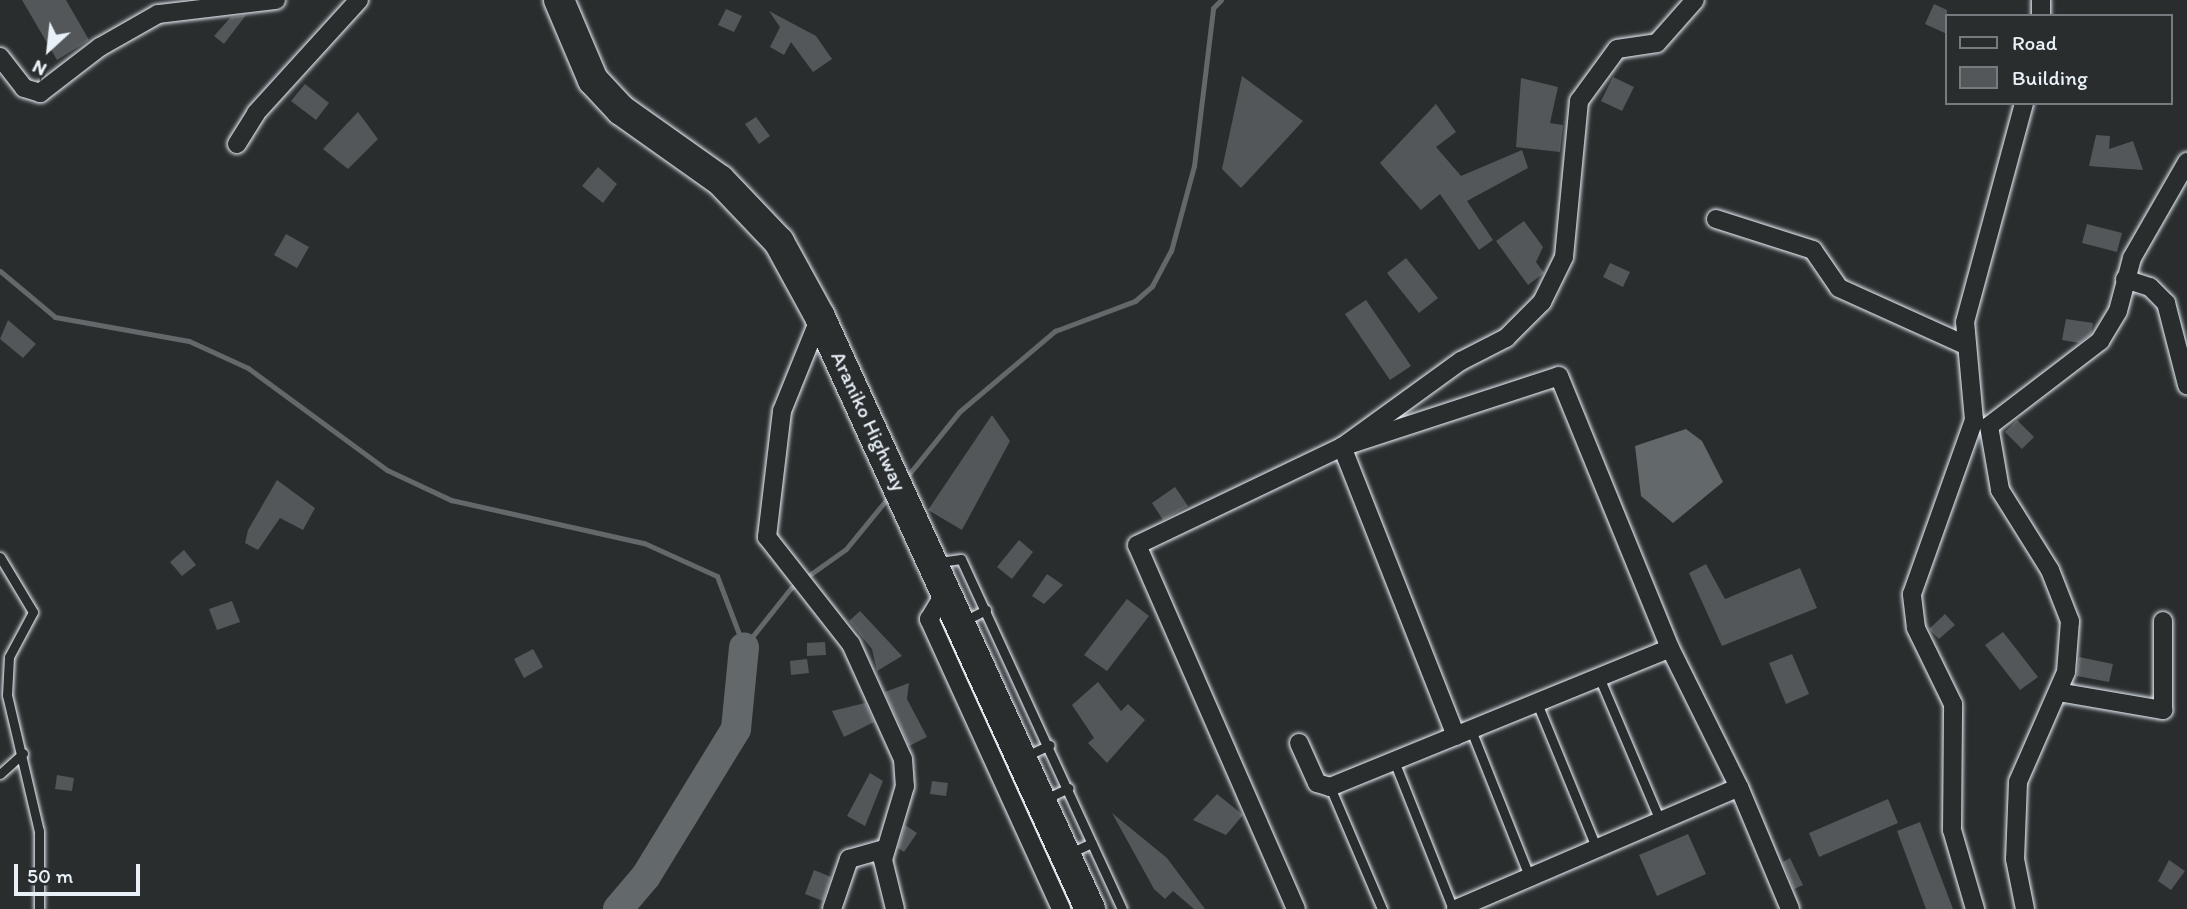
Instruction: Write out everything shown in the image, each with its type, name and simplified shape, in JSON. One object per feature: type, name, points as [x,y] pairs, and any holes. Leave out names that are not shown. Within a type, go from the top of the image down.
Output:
[{"type":"highway","name":"Araniko Highway","points":[[559,0],[593,80],[621,110],[753,210],[820,317],[946,591],[973,617],[1021,758],[1041,801],[1079,849],[1083,909]]},
{"type":"street","points":[[0,57],[24,88],[40,93],[100,47],[158,14],[276,0]]},
{"type":"street","points":[[237,144],[256,113],[359,0]]},
{"type":"street","points":[[1342,447],[1461,361],[1506,338],[1542,302],[1564,257],[1579,101],[1618,49],[1657,43],[1695,0]]},
{"type":"street","points":[[2023,105],[1969,298],[1965,345],[2000,490],[2050,570],[2070,621],[2058,692],[2018,782],[2015,859],[2025,909]]},
{"type":"street","points":[[1975,909],[1952,830],[1953,704],[1912,612],[1936,519],[1982,423],[2100,341],[2118,311],[2125,279],[2187,162]]},
{"type":"street","points":[[1716,219],[1813,250],[1839,288],[1965,345]]},
{"type":"street","points":[[2125,279],[2150,287],[2166,303],[2187,385]]},
{"type":"street","points":[[820,317],[782,411],[767,537],[810,589],[850,645],[903,759],[905,786],[885,849],[895,909]]},
{"type":"street","points":[[1296,909],[1137,545],[1342,447],[1559,376],[1670,648],[1739,787],[1790,909]]},
{"type":"street","points":[[1342,447],[1463,733]]},
{"type":"street","points":[[946,591],[929,619],[1083,909]]},
{"type":"street","points":[[2058,692],[2163,710],[2163,621]]},
{"type":"street","points":[[1299,743],[1317,783],[1331,787],[1670,648]]},
{"type":"street","points":[[1455,909],[1739,787]]},
{"type":"street","points":[[832,909],[849,859],[885,849]]},
{"type":"lane","points":[[0,557],[33,612],[9,657],[7,695],[23,752],[39,831],[39,909]]},
{"type":"lane","points":[[933,563],[961,559],[973,617],[1050,745],[1069,788],[1079,849],[1122,909]]},
{"type":"lane","points":[[1599,677],[1660,821]]},
{"type":"lane","points":[[1536,703],[1597,849]]},
{"type":"lane","points":[[1463,733],[1530,877]]},
{"type":"lane","points":[[1021,758],[1050,745]]},
{"type":"lane","points":[[0,774],[23,752]]},
{"type":"lane","points":[[1394,761],[1455,909]]},
{"type":"lane","points":[[1331,787],[1382,909]]},
{"type":"lane","points":[[1041,801],[1069,788]]},
{"type":"shaded area","points":[[1686,429],[1702,441],[1723,482],[1673,523],[1641,496],[1635,446]]},
{"type":"building","points":[[22,0],[66,0],[89,40],[57,60]]},
{"type":"building","points":[[1934,4],[1947,10],[1946,34],[1925,24]]},
{"type":"building","points":[[726,9],[742,16],[734,32],[718,25]]},
{"type":"building","points":[[769,11],[816,36],[832,59],[813,72],[791,42],[784,55],[770,47],[780,27]]},
{"type":"building","points":[[246,15],[224,44],[214,36],[231,17]]},
{"type":"building","points":[[1242,76],[1303,121],[1241,188],[1222,169]]},
{"type":"building","points":[[1613,77],[1634,87],[1622,111],[1601,101]]},
{"type":"building","points":[[1521,78],[1558,87],[1550,123],[1563,125],[1560,152],[1516,147]]},
{"type":"building","points":[[305,84],[329,103],[316,120],[291,101]]},
{"type":"building","points":[[1436,104],[1456,132],[1436,147],[1461,176],[1522,150],[1528,168],[1467,201],[1493,240],[1479,250],[1440,194],[1421,210],[1380,163]]},
{"type":"building","points":[[358,112],[378,139],[348,169],[323,149]]},
{"type":"building","points":[[756,117],[770,136],[759,144],[745,124]]},
{"type":"building","points":[[2096,135],[2110,136],[2109,149],[2133,141],[2143,170],[2089,166]]},
{"type":"building","points":[[598,167],[617,184],[603,203],[582,186]]},
{"type":"building","points":[[1524,221],[1543,247],[1536,262],[1544,273],[1528,285],[1496,241]]},
{"type":"building","points":[[2087,224],[2122,233],[2117,252],[2082,243]]},
{"type":"building","points":[[286,234],[309,247],[297,268],[274,255]]},
{"type":"building","points":[[1406,258],[1438,298],[1419,313],[1387,273]]},
{"type":"building","points":[[1610,263],[1630,272],[1623,287],[1603,277]]},
{"type":"building","points":[[1366,300],[1411,366],[1390,380],[1345,314]]},
{"type":"building","points":[[2066,319],[2093,323],[2091,334],[2079,343],[2062,340]]},
{"type":"building","points":[[8,320],[36,344],[23,358],[0,339]]},
{"type":"building","points":[[992,415],[1010,441],[962,530],[928,510]]},
{"type":"building","points":[[2017,420],[2034,437],[2022,449],[2005,432]]},
{"type":"building","points":[[277,480],[315,508],[303,530],[280,518],[258,550],[245,543],[248,530]]},
{"type":"building","points":[[1175,487],[1188,506],[1163,520],[1152,503]]},
{"type":"building","points":[[1019,540],[1033,552],[1012,579],[997,567]]},
{"type":"building","points":[[184,550],[196,565],[182,576],[170,562]]},
{"type":"building","points":[[1706,564],[1725,599],[1800,568],[1817,608],[1722,646],[1689,573]]},
{"type":"building","points":[[1047,574],[1063,585],[1044,604],[1032,596]]},
{"type":"building","points":[[1127,599],[1149,616],[1107,671],[1084,655]]},
{"type":"building","points":[[232,601],[240,622],[217,630],[209,609]]},
{"type":"building","points":[[860,611],[902,656],[877,671],[872,649],[849,621]]},
{"type":"building","points":[[1945,614],[1955,625],[1939,639],[1929,629]]},
{"type":"building","points":[[2003,632],[2038,677],[2020,690],[1985,645]]},
{"type":"building","points":[[825,642],[826,655],[807,656],[807,643]]},
{"type":"building","points":[[533,649],[543,667],[524,678],[514,659]]},
{"type":"building","points":[[1792,654],[1809,694],[1786,704],[1769,663]]},
{"type":"building","points":[[2079,657],[2113,664],[2109,682],[2077,676]]},
{"type":"building","points":[[807,659],[809,673],[791,675],[790,661]]},
{"type":"building","points":[[1098,682],[1121,711],[1128,704],[1145,720],[1107,763],[1088,743],[1094,738],[1072,705]]},
{"type":"building","points":[[909,683],[907,699],[927,737],[909,746],[885,692]]},
{"type":"building","points":[[865,703],[874,722],[844,737],[832,711]]},
{"type":"building","points":[[870,773],[883,781],[865,826],[847,816]]},
{"type":"building","points":[[57,775],[74,778],[72,791],[55,789]]},
{"type":"building","points":[[932,781],[948,783],[946,796],[930,794]]},
{"type":"building","points":[[1217,794],[1243,815],[1226,835],[1193,820]]},
{"type":"building","points":[[1888,799],[1898,823],[1819,857],[1809,833]]},
{"type":"building","points":[[1112,813],[1167,858],[1205,909],[1194,909],[1173,891],[1165,899],[1154,889]]},
{"type":"building","points":[[1920,822],[1953,909],[1926,909],[1897,831]]},
{"type":"building","points":[[905,825],[917,833],[904,852],[898,848]]},
{"type":"building","points":[[1688,834],[1706,874],[1657,896],[1639,855]]},
{"type":"building","points":[[1790,858],[1803,885],[1794,889],[1783,862]]},
{"type":"building","points":[[2169,860],[2185,871],[2171,890],[2158,881]]},
{"type":"building","points":[[814,870],[831,877],[823,901],[805,894]]},
{"type":"waterway","points":[[905,479],[959,412],[1055,331],[1135,301],[1152,286],[1171,251],[1194,166],[1213,8],[1221,0]]},
{"type":"waterway","points":[[0,271],[55,317],[189,341],[248,368],[387,470],[451,500],[644,543],[717,576],[744,647]]},
{"type":"waterway","points":[[744,647],[791,588],[846,549],[891,494]]},
{"type":"waterway","points":[[618,909],[646,876],[736,729],[744,647]]}]
